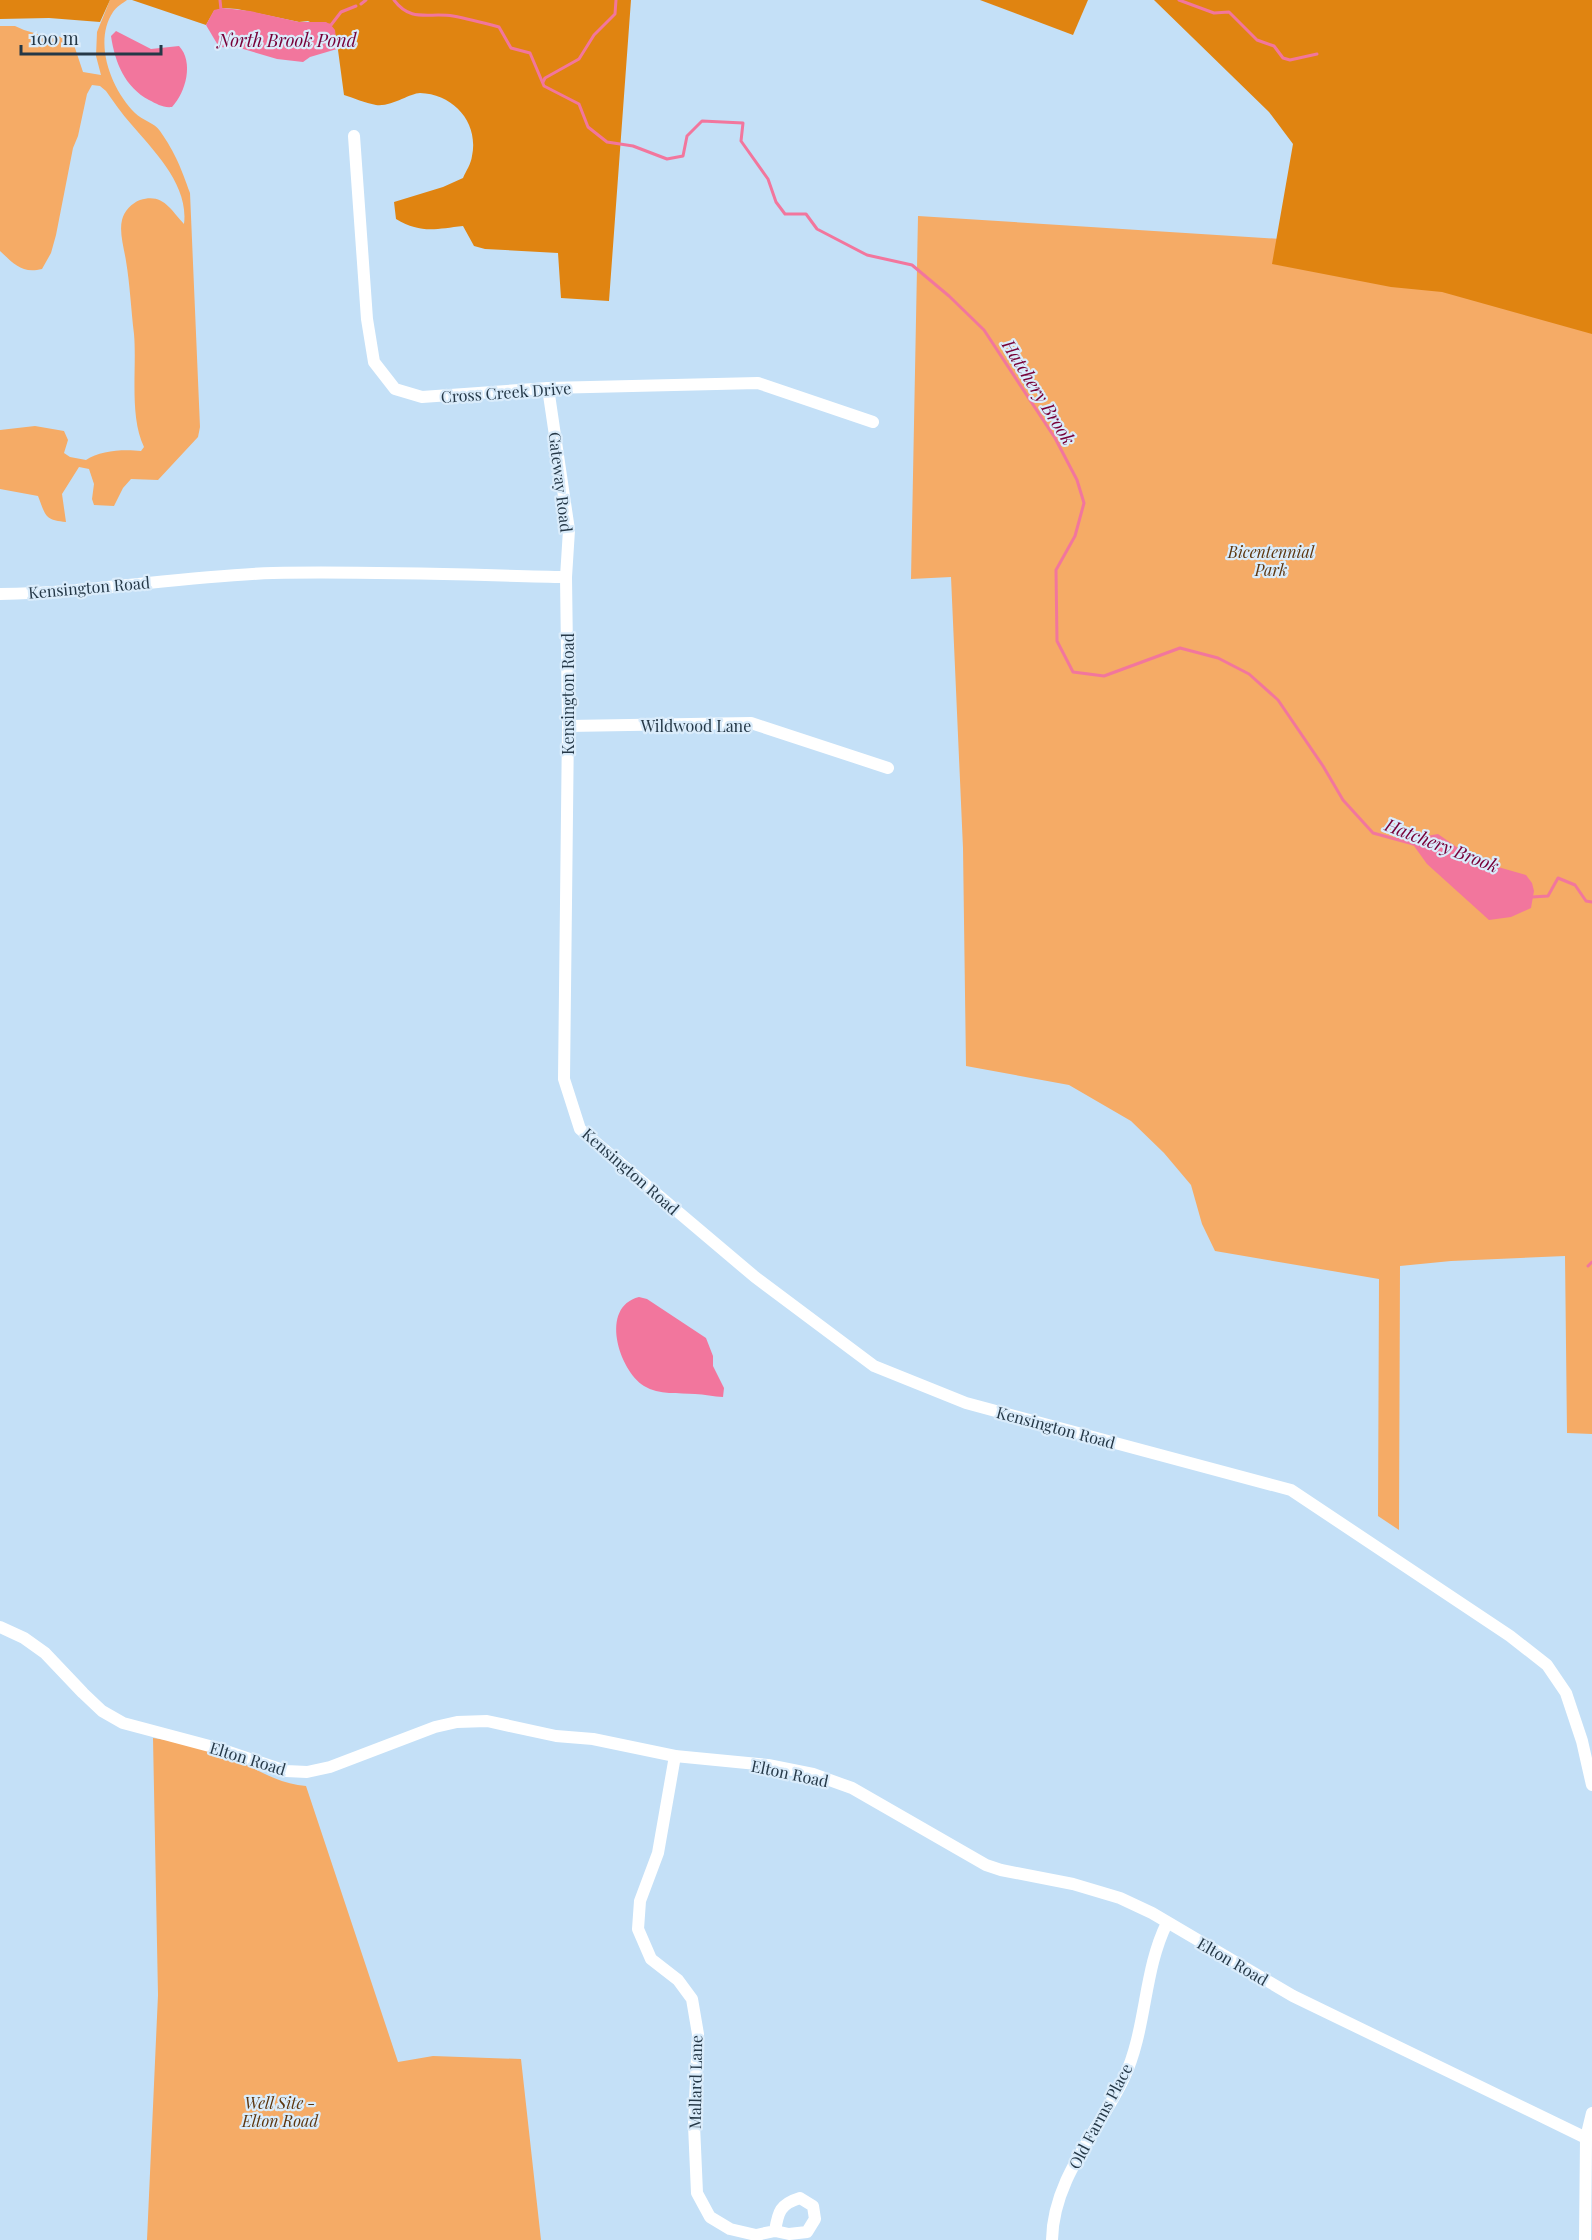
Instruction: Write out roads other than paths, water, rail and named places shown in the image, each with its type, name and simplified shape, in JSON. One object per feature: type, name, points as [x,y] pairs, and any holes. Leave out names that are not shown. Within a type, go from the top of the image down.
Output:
[{"type":"street","name":"Cross Creek Drive","points":[[354,136],[367,319],[374,362],[395,389],[422,397],[548,388],[758,383],[873,422]]},
{"type":"street","name":"Gateway Road","points":[[548,388],[569,530],[566,577]]},
{"type":"street","name":"Kensington Road","points":[[0,594],[39,593],[273,573],[419,573],[566,577],[568,726],[564,1079],[580,1129],[755,1277],[874,1366],[966,1403],[1292,1490],[1510,1636],[1547,1665],[1566,1693],[1582,1741],[1592,1785]]},
{"type":"street","name":"Wildwood Lane","points":[[568,726],[751,723],[888,768]]},
{"type":"street","name":"Elton Road","points":[[0,1627],[24,1638],[45,1653],[83,1694],[102,1711],[123,1723],[217,1748],[286,1771],[308,1772],[330,1767],[435,1727],[458,1722],[487,1721],[556,1736],[593,1739],[675,1756],[768,1765],[813,1774],[852,1788],[986,1865],[1074,1884],[1115,1897],[1167,1923],[1293,1996],[1586,2138]]},
{"type":"street","name":"Mallard Lane","points":[[675,1756],[658,1853],[640,1901],[638,1929],[651,1959],[678,1980],[692,1999],[698,2034],[694,2125],[697,2193],[710,2217],[730,2229],[756,2235],[775,2231]]},
{"type":"street","name":"Old Farms Place","points":[[1052,2240],[1055,2209],[1070,2172],[1125,2077],[1136,2044],[1159,1940],[1167,1923]]},
{"type":"street","points":[[1585,2240],[1586,2138],[1592,2113]]},
{"type":"water","name":"North Brook Pond","points":[[223,8],[250,11],[299,22],[326,22],[335,30],[337,49],[310,57],[303,62],[277,59],[240,48],[219,47],[206,25],[214,10]]},
{"type":"water","points":[[116,31],[151,49],[179,46],[186,60],[186,77],[181,93],[172,107],[149,100],[127,81],[118,65],[113,46],[111,36]]},
{"type":"water","points":[[1438,834],[1458,848],[1470,851],[1498,867],[1526,875],[1534,891],[1531,908],[1511,917],[1489,920],[1427,864],[1409,839]]},
{"type":"water","points":[[639,1297],[647,1299],[706,1338],[713,1356],[713,1366],[724,1388],[723,1397],[656,1391],[644,1386],[635,1378],[621,1353],[616,1325],[619,1313],[627,1303]]},
{"type":"waterway","name":"Hatchery Brook","points":[[220,0],[221,10]]},
{"type":"waterway","name":"Hatchery Brook","points":[[361,4],[366,0]]},
{"type":"waterway","name":"Hatchery Brook","points":[[394,0],[407,12],[414,14],[453,16],[499,27],[511,48],[530,53],[544,86],[579,104],[588,127],[607,142],[633,146],[667,159],[683,156],[687,136],[702,121],[743,123],[741,141],[768,179],[776,202],[785,214],[806,214],[817,229],[867,255],[912,265],[984,330],[1055,438],[1077,480],[1084,503],[1075,536],[1056,570],[1057,641],[1073,672],[1104,676],[1180,648],[1218,658],[1249,674],[1278,700],[1343,800],[1373,833],[1417,845]]},
{"type":"waterway","points":[[543,82],[545,78],[579,59],[594,35],[615,14],[616,0]]},
{"type":"waterway","points":[[1179,0],[1214,13],[1229,12],[1257,40],[1274,46],[1283,58],[1290,60],[1317,54]]},
{"type":"waterway","name":"Hatchery Brook","points":[[328,25],[331,25],[341,12],[356,6]]},
{"type":"waterway","name":"Hatchery Brook","points":[[1532,897],[1548,896],[1558,878],[1575,885],[1586,901],[1592,902]]},
{"type":"waterway","points":[[1588,1266],[1592,1262]]},
{"type":"park label","name":"Bicentennial Park","points":[[1271,560]]},
{"type":"park label","name":"Well Site - Elton Road","points":[[280,2111]]}]
